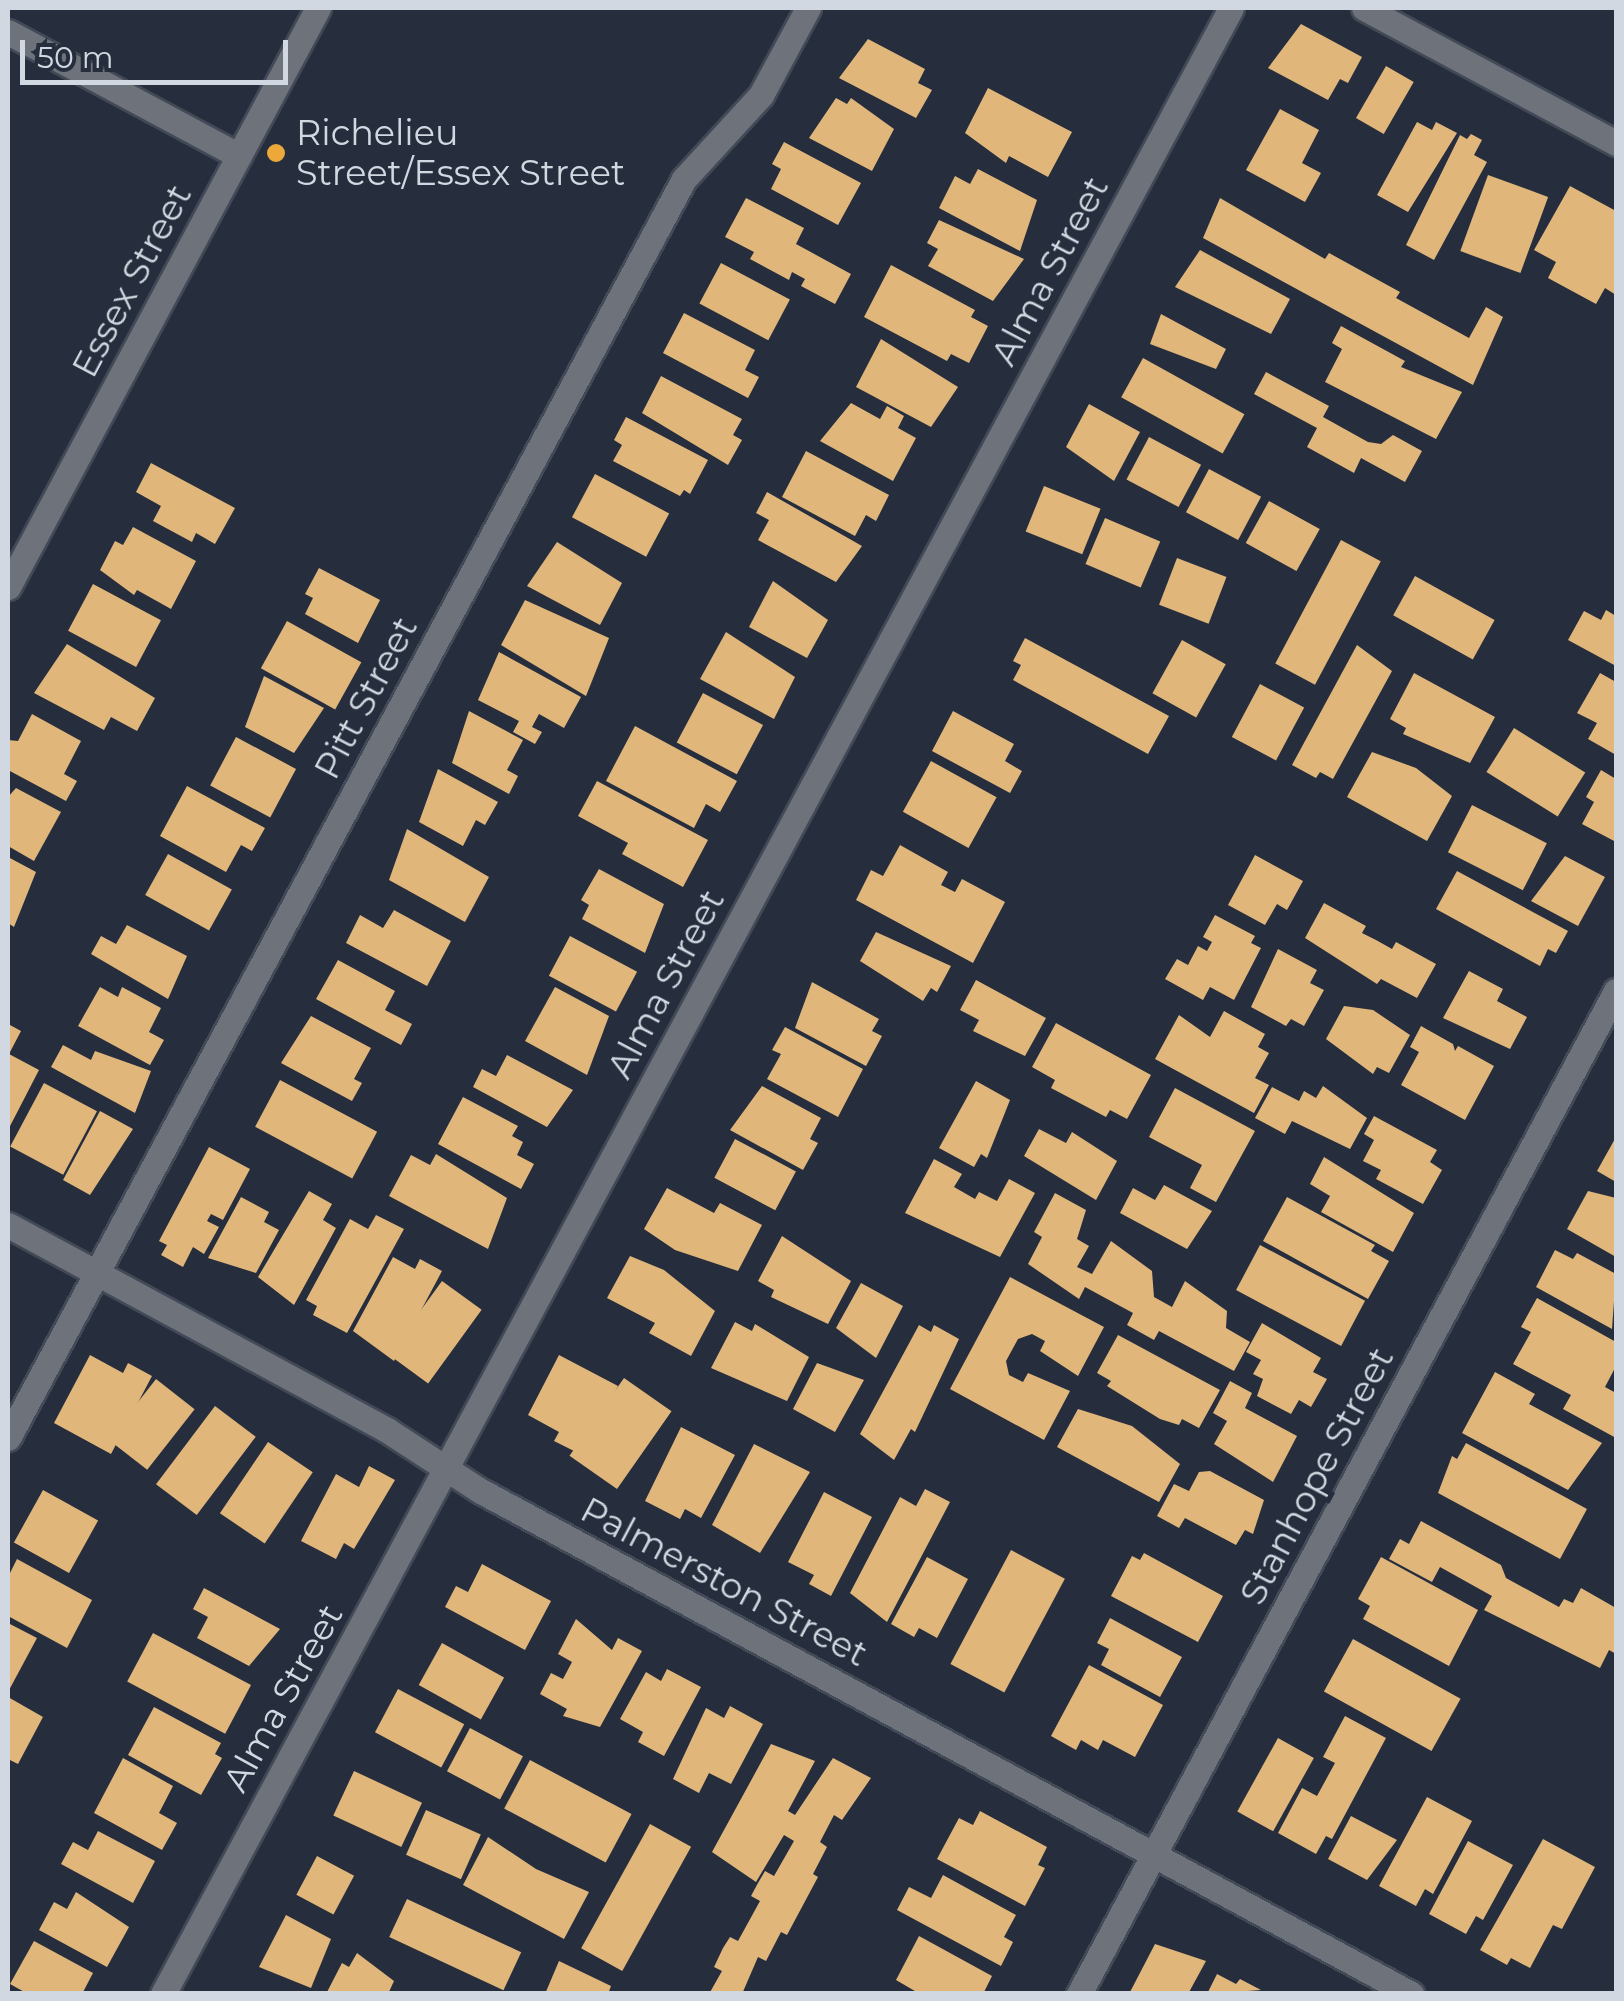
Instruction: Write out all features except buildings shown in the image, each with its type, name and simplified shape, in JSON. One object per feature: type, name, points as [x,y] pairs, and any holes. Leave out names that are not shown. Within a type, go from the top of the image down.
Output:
[{"type":"street","name":"Essex Street","points":[[8,586],[318,8]]},
{"type":"street","name":"Pitt Street","points":[[8,1438],[684,180],[761,95],[808,8]]},
{"type":"street","name":"Alma Street","points":[[163,1994],[1231,8]]},
{"type":"street","points":[[1364,8],[1616,142]]},
{"type":"street","points":[[8,32],[239,156]]},
{"type":"street","name":"Stanhope Street","points":[[1079,1994],[1609,1021],[1616,991]]},
{"type":"street","name":"Palmerston Street","points":[[8,1225],[387,1430],[447,1470],[1411,1994]]},
{"type":"place","name":"Richelieu Street/Essex Street","points":[[276,153]]}]
